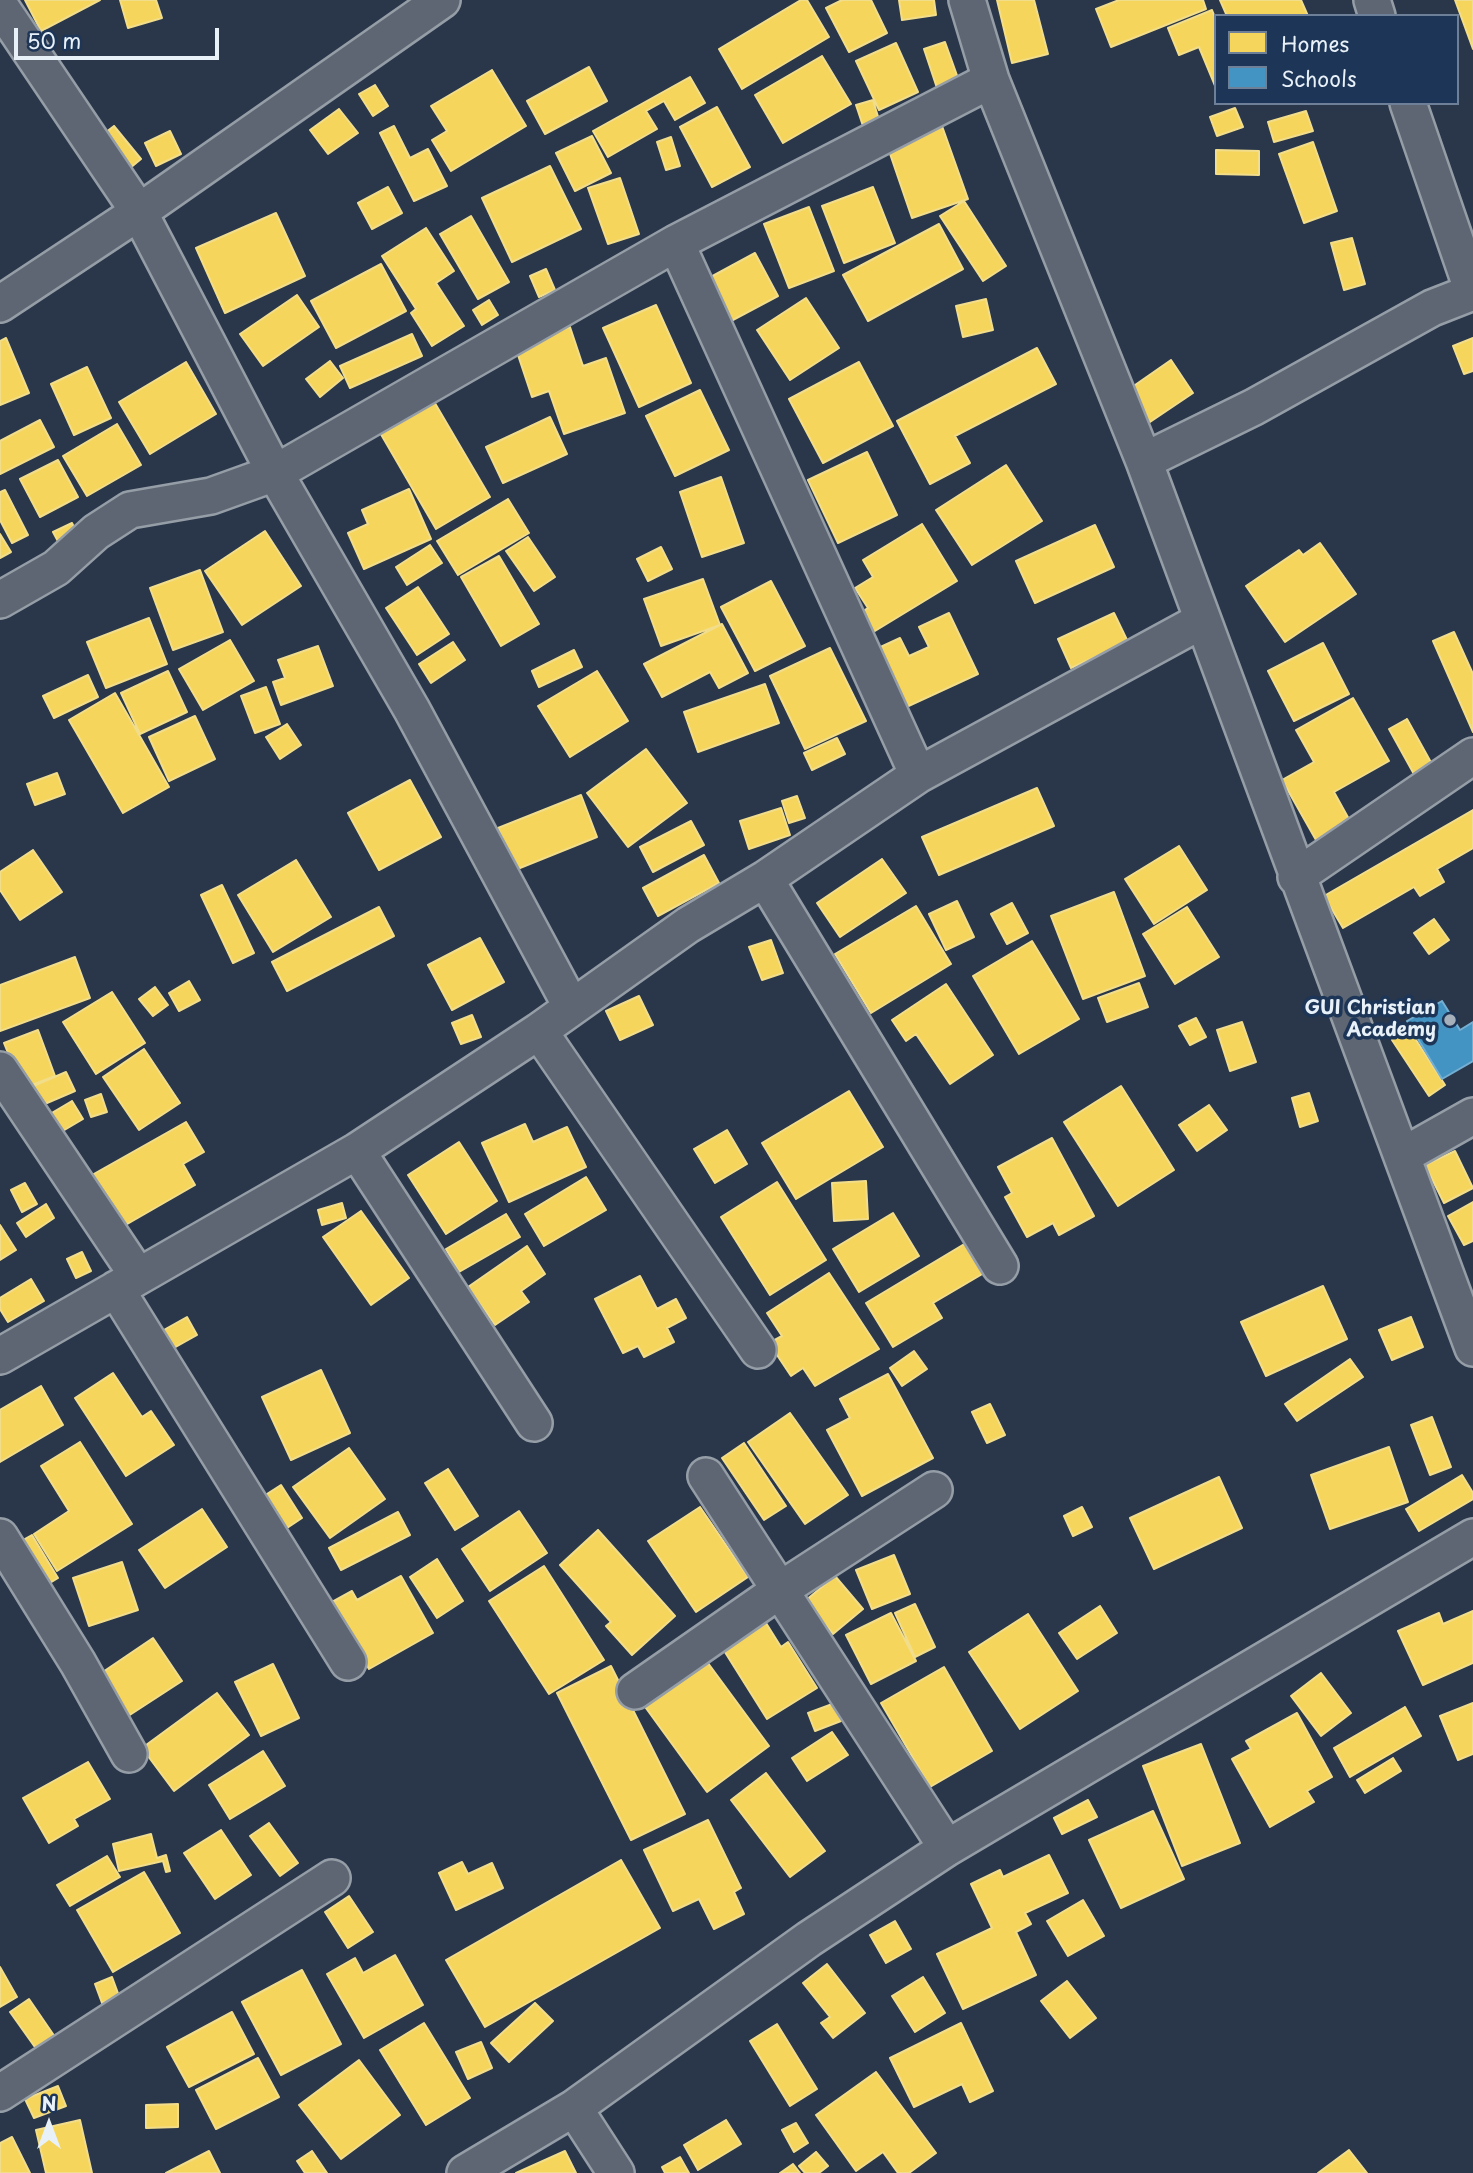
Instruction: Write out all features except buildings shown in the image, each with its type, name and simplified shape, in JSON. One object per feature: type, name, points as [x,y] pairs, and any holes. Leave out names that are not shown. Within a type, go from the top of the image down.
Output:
[{"type":"street","points":[[0,304],[139,212],[442,0]]},
{"type":"street","points":[[967,0],[991,80],[1144,461],[1296,877],[1473,1348]]},
{"type":"street","points":[[0,6],[139,212],[275,473],[412,710],[571,1006]]},
{"type":"street","points":[[0,600],[56,568],[96,532],[130,510],[211,496],[275,473],[676,243],[991,80]]},
{"type":"street","points":[[1144,461],[1254,407],[1432,308],[1473,292],[1409,105]]},
{"type":"street","points":[[676,243],[918,775]]},
{"type":"street","points":[[0,1356],[357,1151],[539,1031],[688,925],[765,879],[918,775],[1203,620]]},
{"type":"street","points":[[1296,877],[1473,756]]},
{"type":"street","points":[[765,879],[1000,1266]]},
{"type":"street","points":[[539,1031],[758,1350]]},
{"type":"street","points":[[0,1070],[348,1662]]},
{"type":"street","points":[[1402,1156],[1473,1116]]},
{"type":"street","points":[[357,1151],[534,1423]]},
{"type":"street","points":[[706,1476],[947,1849]]},
{"type":"street","points":[[635,1691],[780,1590],[934,1490]]},
{"type":"street","points":[[0,1536],[78,1663],[129,1754]]},
{"type":"street","points":[[465,2173],[574,2108],[809,1939],[947,1849],[1473,1537]]},
{"type":"street","points":[[0,2093],[332,1878]]},
{"type":"street","points":[[574,2108],[616,2173]]},
{"type":"place","name":"GUI Christian Academy","points":[[1450,1020]]}]
